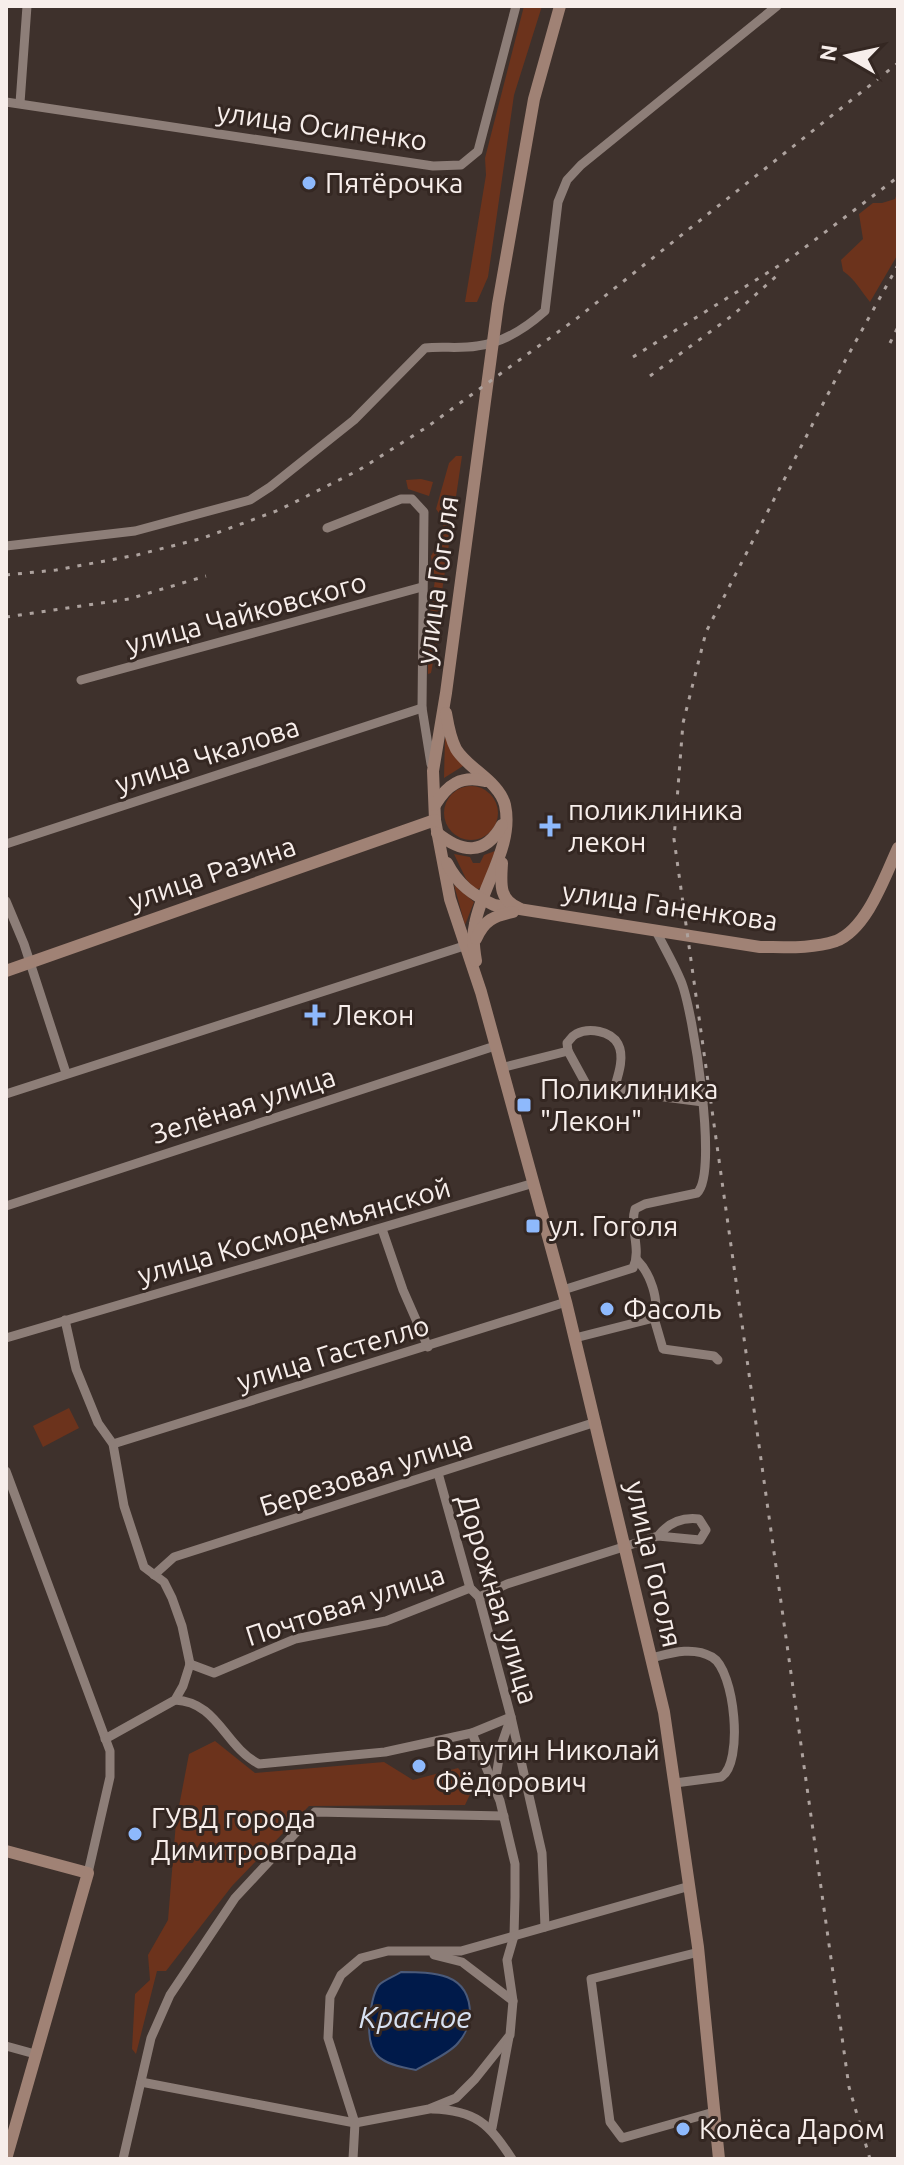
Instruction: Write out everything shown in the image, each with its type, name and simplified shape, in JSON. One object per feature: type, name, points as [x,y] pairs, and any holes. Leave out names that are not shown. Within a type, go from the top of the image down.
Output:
[{"type":"main road","name":"улица Гоголя","points":[[446,693],[498,304],[534,99],[560,6]]},
{"type":"main road","points":[[446,693],[433,771],[435,820],[450,899],[469,946]]},
{"type":"main road","points":[[446,693],[449,732],[456,749],[494,786],[505,806],[501,889],[512,905],[526,910]]},
{"type":"main road","points":[[435,820],[447,787],[459,780],[483,780],[494,786]]},
{"type":"main road","points":[[435,820],[459,847],[484,845],[501,827],[505,806]]},
{"type":"main road","name":"улица Разина","points":[[6,971],[435,820]]},
{"type":"main road","points":[[469,946],[505,828]]},
{"type":"main road","name":"улица Ганенкова","points":[[482,900],[494,905],[760,947],[800,947],[838,940],[854,929],[874,902],[898,848]]},
{"type":"main road","points":[[441,849],[456,880],[482,900]]},
{"type":"main road","points":[[469,946],[484,923],[494,916],[526,910]]},
{"type":"main road","name":"улица Гоголя","points":[[469,946],[565,1296],[664,1712],[699,1952],[719,2159]]},
{"type":"main road","points":[[6,1851],[88,1873],[6,2159]]},
{"type":"street","points":[[20,103],[27,6]]},
{"type":"street","name":"улица Осипенко","points":[[6,102],[433,166],[461,165],[478,151],[516,6]]},
{"type":"street","points":[[6,546],[135,531],[250,500],[354,420],[425,348],[477,346],[504,339],[530,324],[545,311],[558,202],[567,180],[581,165],[777,6]]},
{"type":"street","points":[[327,528],[379,505],[401,499],[412,499],[424,512],[422,708],[433,771]]},
{"type":"street","name":"улица Чайковского","points":[[81,680],[422,587]]},
{"type":"street","name":"улица Чкалова","points":[[6,844],[422,708]]},
{"type":"street","points":[[6,901],[30,962],[66,1073]]},
{"type":"street","points":[[656,931],[682,982],[691,1014],[703,1102],[707,1174],[703,1188],[697,1193],[635,1209],[637,1260],[645,1268],[656,1298],[654,1318],[663,1349],[714,1356],[718,1360]]},
{"type":"street","points":[[6,1094],[469,946]]},
{"type":"street","points":[[614,1089],[621,1063],[619,1044],[609,1034],[595,1031],[577,1033],[567,1043],[568,1051],[586,1084],[594,1091],[614,1089],[703,1102]]},
{"type":"street","name":"Зелёная улица","points":[[6,1206],[495,1046]]},
{"type":"street","points":[[501,1068],[568,1051]]},
{"type":"street","name":"улица Космодемьянской","points":[[6,1338],[534,1183]]},
{"type":"street","points":[[382,1229],[403,1290],[428,1347]]},
{"type":"street","name":"улица Гастелло","points":[[113,1444],[428,1347],[633,1268],[637,1260]]},
{"type":"street","points":[[575,1338],[654,1318]]},
{"type":"street","points":[[65,1320],[76,1369],[98,1423],[113,1444],[124,1506],[144,1567],[164,1582],[172,1598],[190,1664],[175,1700],[105,1739]]},
{"type":"street","name":"Березовая улица","points":[[154,1575],[174,1557],[596,1422]]},
{"type":"street","name":"Дорожная улица","points":[[438,1473],[470,1588],[479,1597],[511,1717],[542,1853],[545,1927]]},
{"type":"street","points":[[7,1477],[110,1751],[110,1777],[88,1873]]},
{"type":"street","points":[[479,1597],[507,1584],[625,1545],[658,1536],[700,1540],[706,1530],[699,1519],[679,1519],[658,1536]]},
{"type":"street","name":"Почтовая улица","points":[[190,1664],[214,1673],[295,1639],[386,1621],[470,1588]]},
{"type":"street","points":[[651,1658],[681,1650],[712,1657],[724,1669],[731,1698],[733,1761],[727,1774],[675,1783]]},
{"type":"street","points":[[175,1700],[205,1711],[220,1723],[243,1756],[259,1764],[385,1752],[472,1733],[511,1717]]},
{"type":"street","points":[[495,1784],[501,1746],[511,1717]]},
{"type":"street","points":[[472,1733],[495,1784],[515,1864],[514,1936],[507,1960],[513,2001],[510,2035],[492,2128]]},
{"type":"street","points":[[123,2159],[151,2038],[170,1995],[235,1898],[315,1812],[504,1816]]},
{"type":"street","points":[[353,2159],[355,2123],[328,2038],[330,1997],[341,1975],[361,1958],[388,1951],[461,1951],[690,1886]]},
{"type":"street","points":[[425,1952],[462,1962],[513,2001]]},
{"type":"street","points":[[699,1952],[591,1979],[610,2122],[622,2138],[714,2112]]},
{"type":"street","points":[[429,2109],[456,2098],[495,2057],[510,2035]]},
{"type":"street","points":[[6,2046],[35,2054]]},
{"type":"street","points":[[141,2082],[355,2123],[429,2109],[457,2109],[492,2128],[512,2159]]},
{"type":"shaded area","points":[[524,6],[542,6],[514,95],[488,277],[477,302],[465,302],[486,175],[485,158]]},
{"type":"shaded area","points":[[898,190],[898,254],[870,302],[843,271],[841,260],[863,239],[859,214],[873,203],[895,199]]},
{"type":"shaded area","points":[[456,456],[462,456],[440,605],[440,625],[431,673],[428,674],[428,625],[435,580],[431,556],[442,537],[444,520],[436,509],[449,463]]},
{"type":"shaded area","points":[[406,480],[433,482],[429,496],[408,489]]},
{"type":"shaded area","points":[[445,737],[463,766],[444,778]]},
{"type":"shaded area","points":[[471,786],[490,794],[498,813],[490,832],[471,840],[452,832],[444,813],[452,794]]},
{"type":"shaded area","points":[[495,851],[482,887],[476,890],[466,879],[454,854],[480,863],[484,855]]},
{"type":"shaded area","points":[[454,885],[474,902],[465,925]]},
{"type":"shaded area","points":[[69,1408],[79,1428],[43,1447],[33,1426]]},
{"type":"shaded area","points":[[215,1741],[255,1773],[384,1762],[413,1780],[458,1768],[474,1786],[465,1805],[309,1806],[232,1886],[166,1971],[157,1971],[136,2054],[132,2049],[135,1994],[150,1980],[148,1955],[168,1920],[176,1822],[189,1754]]},
{"type":"water","name":"Красное","points":[[401,1972],[448,1977],[464,1990],[468,2000],[469,2022],[461,2040],[449,2051],[416,2070],[384,2061],[373,2049],[370,2040],[370,2016],[375,1992],[381,1983]]},
{"type":"railway","points":[[6,575],[56,570],[137,555],[203,538],[279,510],[359,470],[427,427],[576,319],[898,63]]},
{"type":"railway","points":[[633,357],[791,258],[898,177]]},
{"type":"railway","points":[[870,2159],[849,2087],[674,839],[683,723],[706,632],[846,359],[898,265]]},
{"type":"railway","points":[[650,376],[733,315],[781,272]]},
{"type":"railway","points":[[890,343],[898,327]]},
{"type":"railway","points":[[6,617],[129,599],[206,576]]},
{"type":"place","name":"Пятёрочка","points":[[309,183]]},
{"type":"place","name":"поликлиника лекон","points":[[550,826]]},
{"type":"place","name":"Лекон","points":[[315,1015]]},
{"type":"place","name":"Поликлиника \"Лекон\"","points":[[524,1105]]},
{"type":"place","name":"ул. Гоголя","points":[[533,1226]]},
{"type":"place","name":"Фасоль","points":[[607,1309]]},
{"type":"place","name":"Ватутин Николай Фёдорович","points":[[419,1766]]},
{"type":"place","name":"ГУВД города Димитровграда","points":[[135,1834]]},
{"type":"place","name":"Колёса Даром","points":[[683,2129]]}]
